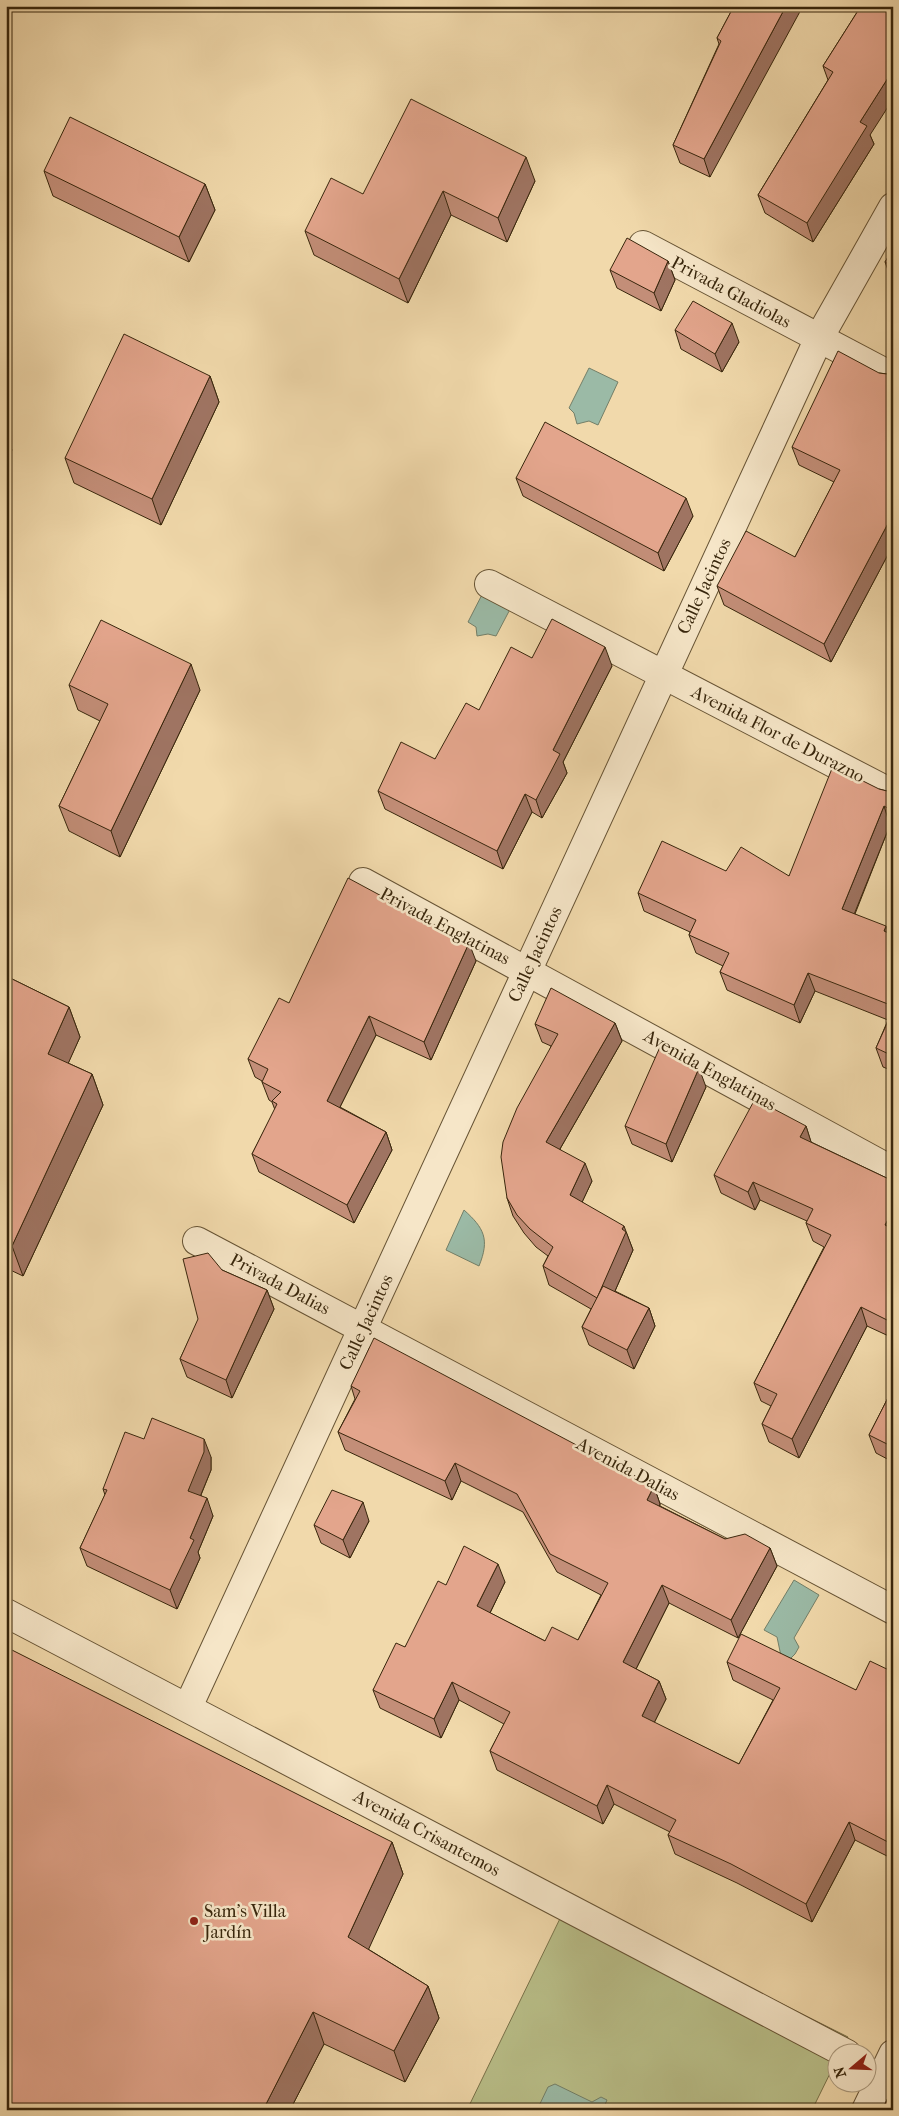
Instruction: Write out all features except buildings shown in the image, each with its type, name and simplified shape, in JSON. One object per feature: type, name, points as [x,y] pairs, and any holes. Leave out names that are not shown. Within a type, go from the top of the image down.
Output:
[{"type":"street","points":[[885,6],[893,10]]},
{"type":"street","name":"Calle Jacintos","points":[[188,1707],[819,338],[893,206]]},
{"type":"street","name":"Privada Gladiolas","points":[[643,245],[893,377]]},
{"type":"street","name":"Avenida Flor de Durazno","points":[[488,584],[893,794]]},
{"type":"street","name":"Privada Englatinas","points":[[363,882],[527,970]]},
{"type":"street","name":"Avenida Englatinas","points":[[527,970],[893,1171]]},
{"type":"street","name":"Privada Dalias","points":[[197,1241],[363,1328]]},
{"type":"street","name":"Avenida Dalias","points":[[363,1328],[893,1610]]},
{"type":"street","name":"Avenida Crisantemos","points":[[6,1613],[828,2044]]},
{"type":"street","points":[[866,2110],[884,2067]]},
{"type":"green space","points":[[570,1898],[848,2037],[845,2044],[826,2044],[826,2082],[812,2110],[467,2110]]},
{"type":"shaded area","points":[[589,368],[618,382],[598,425],[589,421],[577,424],[574,413],[569,408]]},
{"type":"shaded area","points":[[489,581],[517,596],[496,636],[488,634],[477,636],[476,627],[468,622]]},
{"type":"shaded area","points":[[464,1210],[476,1223],[483,1235],[484,1248],[479,1266],[446,1250]]},
{"type":"shaded area","points":[[794,1580],[819,1595],[794,1638],[799,1647],[790,1659],[781,1656],[777,1637],[764,1630]]},
{"type":"shaded area","points":[[555,2084],[592,2102],[601,2097],[607,2100],[604,2107],[610,2110],[537,2110],[548,2087]]},
{"type":"place","name":"Sam's Villa Jardín","points":[[194,1921]]}]
